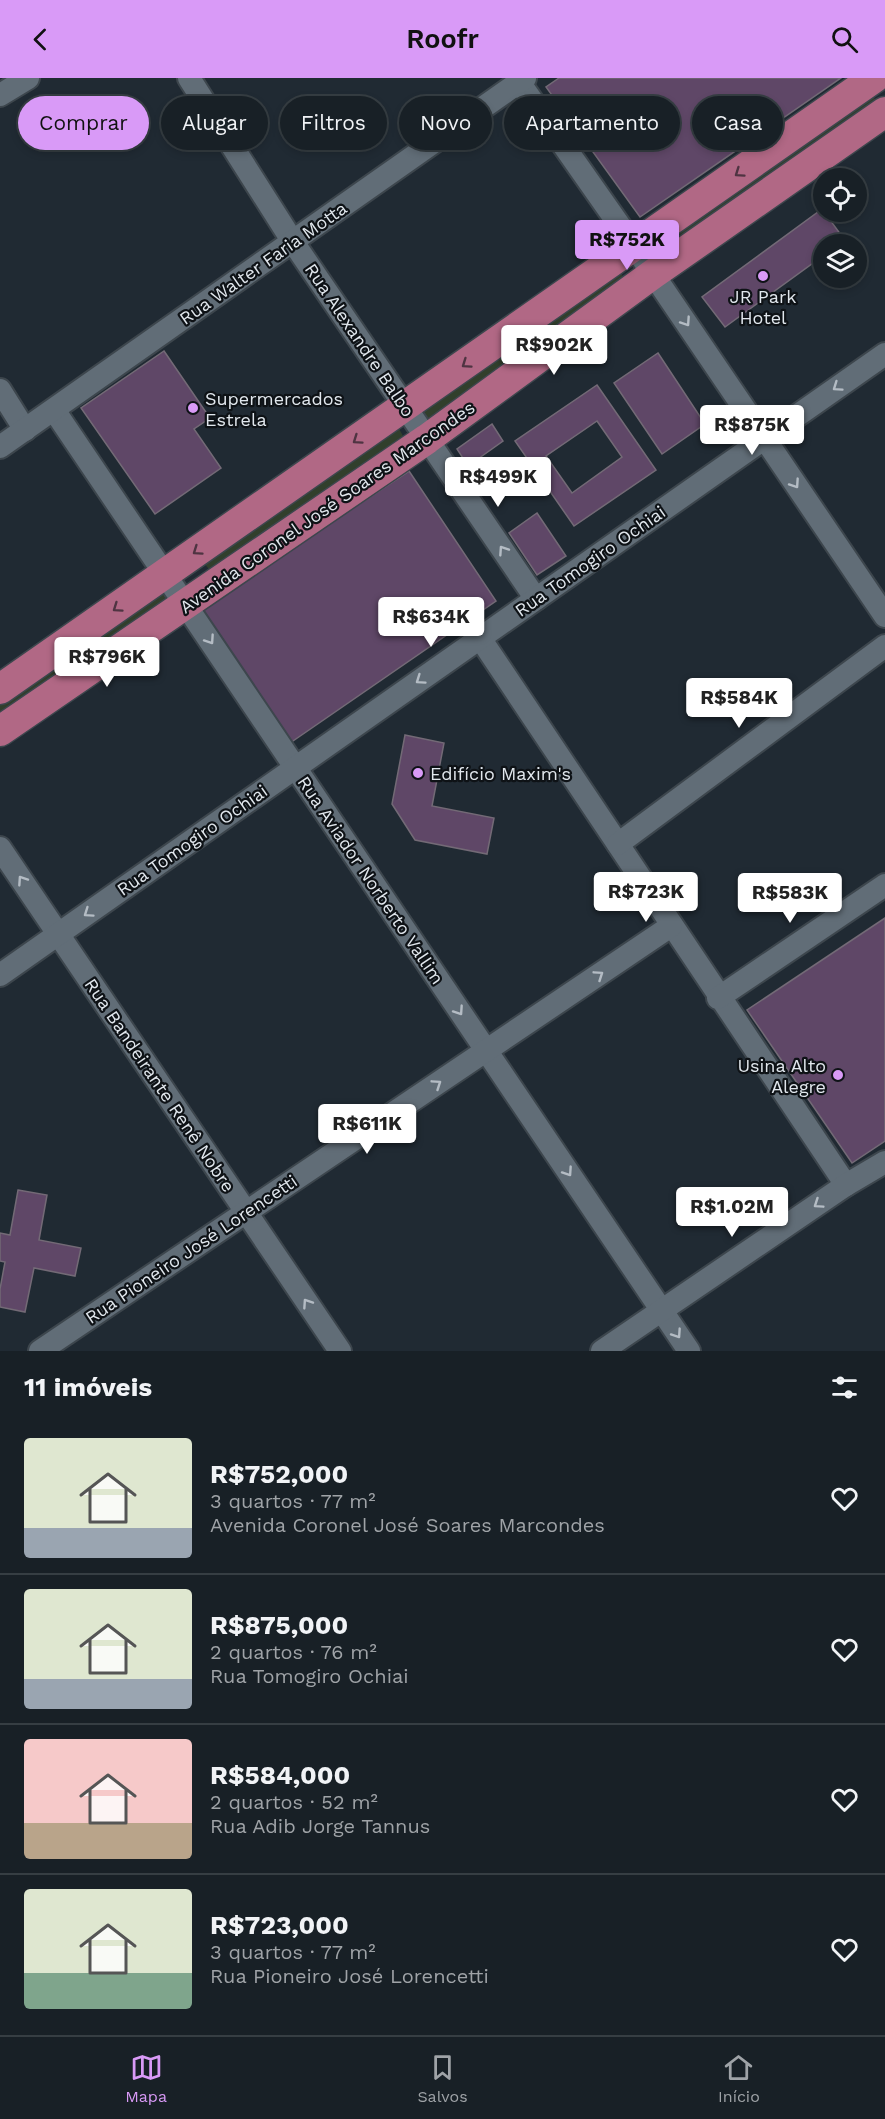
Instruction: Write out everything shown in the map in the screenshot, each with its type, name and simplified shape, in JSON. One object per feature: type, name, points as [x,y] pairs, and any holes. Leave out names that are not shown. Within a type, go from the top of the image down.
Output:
[{"type":"main road","points":[[0,689],[634,246],[876,83]]},
{"type":"main road","name":"Avenida Coronel José Soares Marcondes","points":[[0,730],[427,439],[653,274],[885,112]]},
{"type":"street","points":[[0,95],[28,78]]},
{"type":"street","name":"Rua Alexandre Balbo","points":[[189,78],[293,242],[536,599]]},
{"type":"street","points":[[522,80],[885,616]]},
{"type":"street","name":"Rua Walter Faria Motta","points":[[0,447],[522,80]]},
{"type":"street","name":"Rua Tomogiro Ochiai","points":[[0,975],[885,354]]},
{"type":"street","points":[[0,390],[25,430]]},
{"type":"street","name":"Rua Aviador Norberto Vallim","points":[[54,410],[689,1351]]},
{"type":"street","points":[[480,638],[718,998],[846,1185]]},
{"type":"street","points":[[618,844],[885,646]]},
{"type":"street","name":"Rua Bandeirante Renê Nobre","points":[[0,848],[340,1351]]},
{"type":"street","points":[[718,998],[885,885]]},
{"type":"street","name":"Rua Pioneiro José Lorencetti","points":[[40,1351],[671,926]]},
{"type":"street","points":[[602,1351],[846,1185],[885,1162]]},
{"type":"green space","points":[[870,92],[879,105],[676,245],[669,235]]},
{"type":"green space","points":[[618,269],[626,281],[427,420],[420,408]]},
{"type":"green space","points":[[397,425],[403,436],[213,574],[203,562]]},
{"type":"green space","points":[[162,587],[170,599],[0,718],[0,701]]},
{"type":"building","points":[[559,78],[841,78],[783,118],[783,96],[692,96],[692,150],[737,150],[640,217],[592,150],[680,150],[680,96],[553,96],[546,87]]},
{"type":"building","name":"JR Park Hotel","points":[[813,216],[813,222],[832,222],[840,234],[813,234],[813,263],[725,327],[702,297]]},
{"type":"building","points":[[164,351],[210,418],[194,429],[221,468],[155,514],[81,408]]},
{"type":"building","points":[[658,353],[705,424],[662,454],[614,383]]},
{"type":"building","points":[[597,385],[656,470],[574,526],[515,441]],"holes":[[[597,421],[622,457],[572,493],[546,456]]]},
{"type":"building","points":[[492,424],[503,441],[468,466],[457,449]]},
{"type":"building","points":[[409,471],[496,601],[290,743],[199,610]]},
{"type":"building","points":[[537,513],[566,556],[537,575],[509,533]]},
{"type":"building","name":"Edifício Maxim's","points":[[405,735],[444,743],[432,806],[494,818],[487,854],[415,840],[392,804]]},
{"type":"building","name":"Usina Alto Alegre","points":[[885,918],[885,1141],[852,1163],[747,1010]]},
{"type":"building","points":[[18,1190],[47,1195],[39,1240],[81,1248],[75,1276],[34,1268],[25,1312],[0,1307],[0,1289],[5,1262],[0,1261],[0,1233],[10,1235]]},
{"type":"place","name":"JR Park Hotel","points":[[763,276]]},
{"type":"place","name":"Supermercados Estrela","points":[[193,408]]},
{"type":"place","name":"Edifício Maxim's","points":[[418,773]]},
{"type":"place","name":"Usina Alto Alegre","points":[[838,1075]]}]
